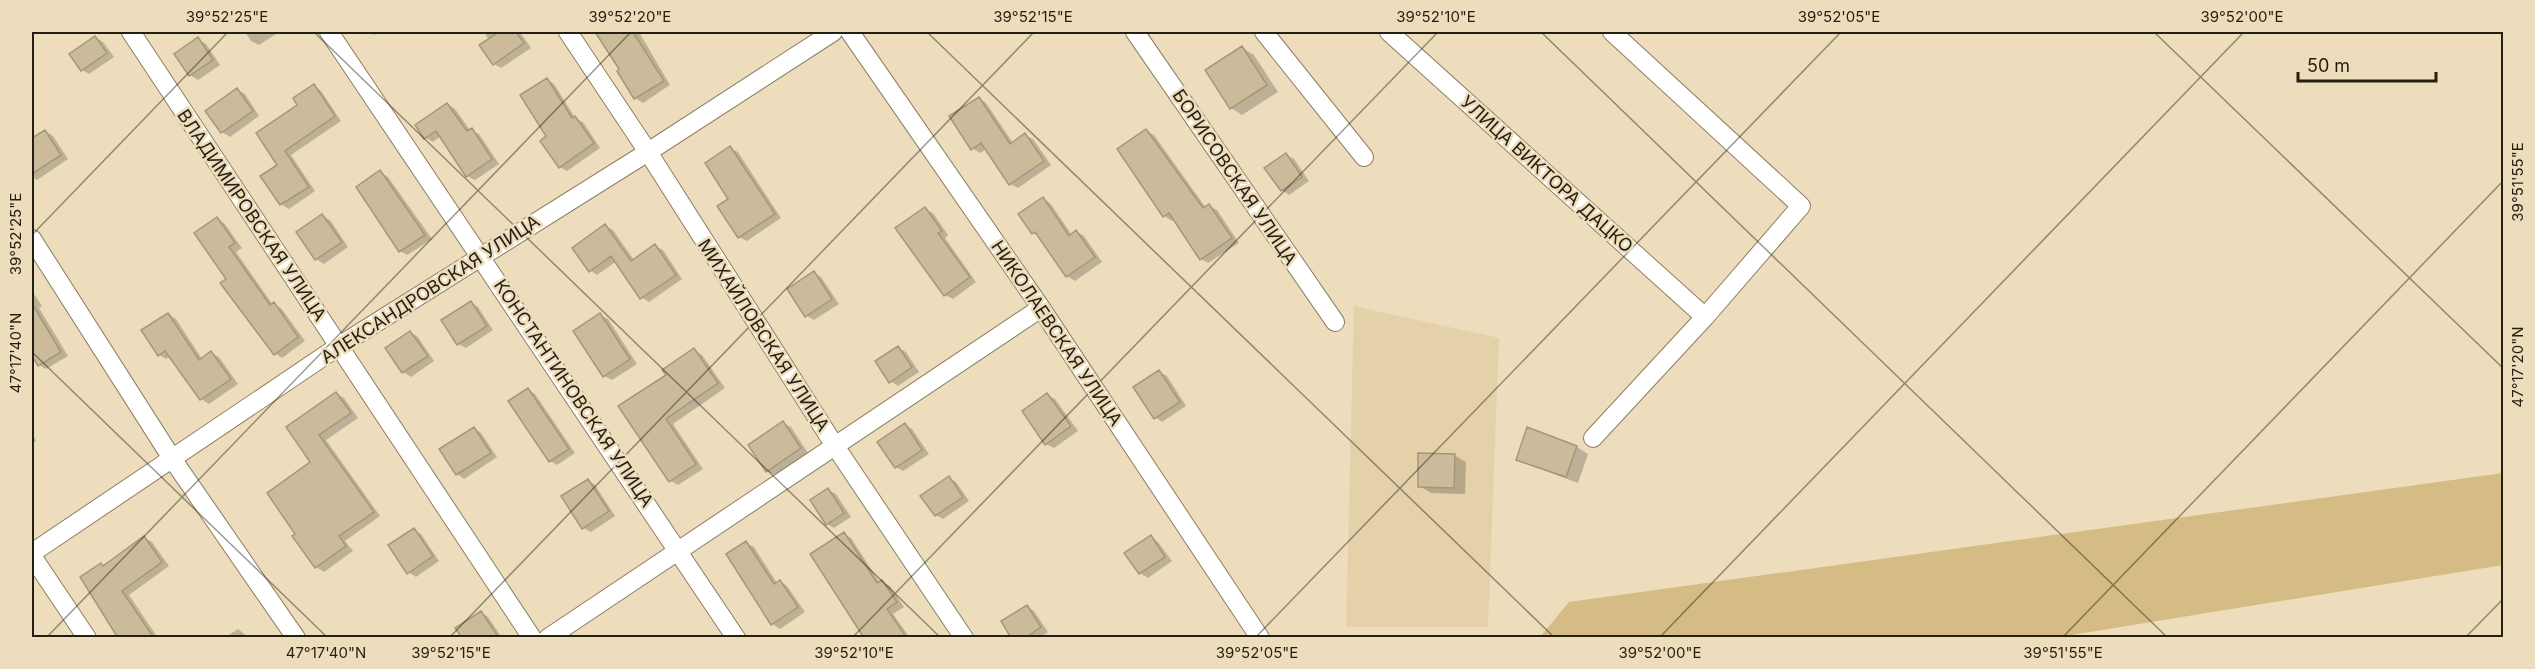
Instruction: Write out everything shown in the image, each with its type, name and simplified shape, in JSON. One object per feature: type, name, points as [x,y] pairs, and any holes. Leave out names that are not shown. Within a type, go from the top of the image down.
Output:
[{"type":"street","name":"ВЛАДИМИРОВСКАЯ УЛИЦА","points":[[131,32],[532,638]]},
{"type":"street","name":"КОНСТАНТИНОВСКАЯ УЛИЦА","points":[[329,32],[680,551],[736,638]]},
{"type":"street","name":"МИХАЙЛОВСКАЯ УЛИЦА","points":[[568,32],[648,152],[835,446],[964,638]]},
{"type":"street","name":"АЛЕКСАНДРОВСКАЯ УЛИЦА","points":[[32,555],[339,346],[648,152],[833,32]]},
{"type":"street","name":"НИКОЛАЕВСКАЯ УЛИЦА","points":[[850,32],[1041,308],[1260,638]]},
{"type":"street","name":"БОРИСОВСКАЯ УЛИЦА","points":[[1136,32],[1335,322]]},
{"type":"street","points":[[1264,32],[1364,157]]},
{"type":"street","name":"УЛИЦА ВИКТОРА ДАЦКО","points":[[1389,32],[1705,317]]},
{"type":"street","points":[[1593,438],[1705,317],[1801,206],[1612,32]]},
{"type":"street","points":[[32,239],[173,460],[296,638]]},
{"type":"street","points":[[548,638],[1041,308]]},
{"type":"street","points":[[32,555],[87,638]]},
{"type":"shaded area","points":[[1354,306],[1499,338],[1488,627],[1346,627]]},
{"type":"shaded area","points":[[2503,473],[2503,565],[2059,637],[1540,637],[1569,602]]},
{"type":"building","points":[[499,32],[516,32],[524,43],[493,65],[479,45]]},
{"type":"building","points":[[595,32],[633,32],[664,81],[634,99],[617,71],[619,69]]},
{"type":"building","points":[[95,36],[107,53],[81,71],[69,54]]},
{"type":"building","points":[[198,37],[213,60],[189,76],[174,54]]},
{"type":"building","points":[[1242,46],[1267,85],[1230,109],[1205,70]]},
{"type":"building","points":[[547,78],[572,118],[575,116],[594,143],[559,168],[540,141],[546,136],[520,95]]},
{"type":"building","points":[[314,84],[335,116],[285,151],[309,187],[280,205],[260,176],[277,165],[256,133],[297,105],[293,98]]},
{"type":"building","points":[[237,88],[253,111],[221,133],[205,111]]},
{"type":"building","points":[[979,97],[1010,144],[1025,133],[1044,161],[1009,185],[981,143],[971,150],[949,116]]},
{"type":"building","points":[[447,103],[467,131],[472,128],[492,159],[466,177],[436,131],[424,139],[415,125]]},
{"type":"building","points":[[1146,129],[1203,208],[1209,204],[1232,238],[1200,260],[1169,213],[1163,217],[1117,149]]},
{"type":"building","points":[[45,130],[61,155],[32,174],[32,138]]},
{"type":"building","points":[[730,146],[775,214],[738,238],[717,206],[728,199],[705,163]]},
{"type":"building","points":[[1286,153],[1302,177],[1281,191],[1264,168]]},
{"type":"building","points":[[380,170],[425,235],[399,252],[356,187]]},
{"type":"building","points":[[1043,197],[1069,236],[1076,230],[1095,257],[1066,277],[1035,232],[1032,234],[1018,214]]},
{"type":"building","points":[[925,207],[942,231],[938,233],[970,277],[944,296],[895,228]]},
{"type":"building","points":[[322,214],[342,242],[315,260],[296,232]]},
{"type":"building","points":[[217,217],[235,243],[229,247],[270,305],[274,302],[298,337],[274,355],[220,283],[226,279],[194,233]]},
{"type":"building","points":[[605,224],[631,261],[655,244],[676,275],[640,299],[611,256],[589,272],[572,248]]},
{"type":"building","points":[[814,271],[832,299],[805,317],[787,289]]},
{"type":"building","points":[[471,301],[487,326],[457,345],[441,320]]},
{"type":"building","points":[[32,303],[61,352],[38,366],[32,356]]},
{"type":"building","points":[[168,313],[199,360],[211,351],[231,379],[200,400],[165,351],[158,356],[141,330]]},
{"type":"building","points":[[600,313],[630,359],[603,377],[573,331]]},
{"type":"building","points":[[410,331],[428,356],[402,373],[385,348]]},
{"type":"building","points":[[898,346],[912,367],[889,383],[875,361]]},
{"type":"building","points":[[694,348],[718,383],[666,419],[696,464],[669,482],[618,406],[666,375],[662,370]]},
{"type":"building","points":[[1159,370],[1180,402],[1154,419],[1133,387]]},
{"type":"building","points":[[528,388],[569,449],[549,462],[508,401]]},
{"type":"building","points":[[336,392],[351,413],[319,435],[374,512],[339,536],[346,546],[315,568],[292,536],[295,534],[267,493],[310,462],[286,427]]},
{"type":"building","points":[[1047,393],[1071,426],[1045,445],[1022,411]]},
{"type":"building","points":[[783,421],[801,448],[766,472],[748,445]]},
{"type":"building","points":[[905,423],[922,450],[895,468],[877,442]]},
{"type":"building","points":[[474,427],[491,453],[456,475],[439,449]]},
{"type":"building","points":[[1527,427],[1577,446],[1566,477],[1516,460]]},
{"type":"building","points":[[1418,453],[1455,454],[1454,488],[1418,487]]},
{"type":"building","points":[[949,476],[963,497],[935,516],[920,496]]},
{"type":"building","points":[[588,479],[609,511],[582,529],[561,496]]},
{"type":"building","points":[[828,488],[844,513],[826,525],[810,500]]},
{"type":"building","points":[[414,528],[433,556],[407,574],[388,545]]},
{"type":"building","points":[[844,532],[877,583],[882,580],[897,602],[887,609],[907,638],[864,638],[810,554]]},
{"type":"building","points":[[1151,535],[1165,557],[1139,574],[1124,553]]},
{"type":"building","points":[[144,536],[162,562],[122,591],[154,638],[118,638],[80,577],[101,563],[103,566]]},
{"type":"building","points":[[746,541],[774,584],[780,580],[798,607],[771,625],[726,554]]},
{"type":"building","points":[[1027,605],[1041,627],[1025,638],[1011,638],[1001,621]]},
{"type":"building","points":[[481,611],[499,638],[462,638],[455,628]]}]
